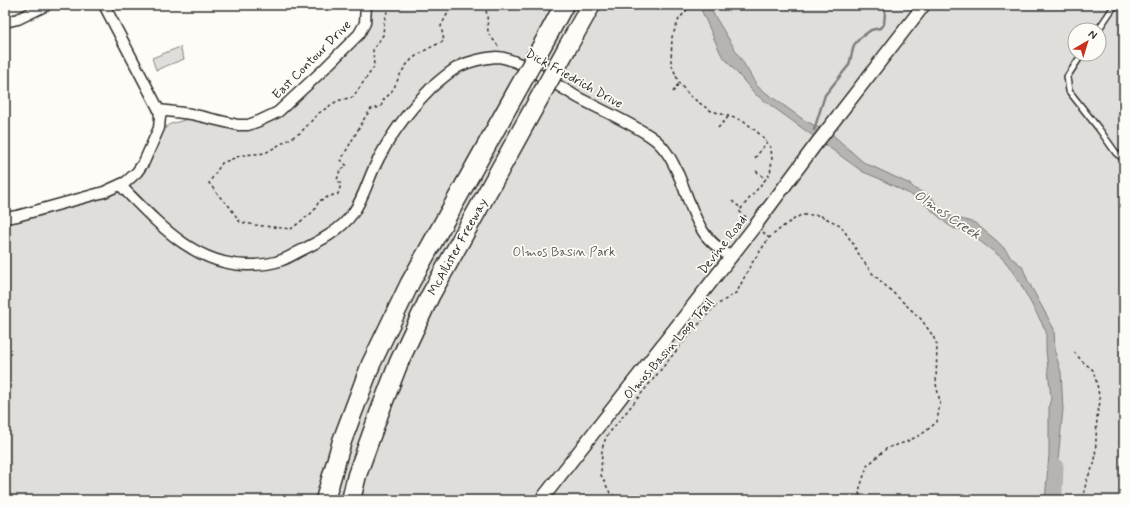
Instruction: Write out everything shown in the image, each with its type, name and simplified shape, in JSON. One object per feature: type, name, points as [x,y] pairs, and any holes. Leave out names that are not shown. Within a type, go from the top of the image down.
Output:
[{"type":"highway","name":"McAllister Freeway","points":[[325,500],[342,441],[371,364],[406,289],[564,5]]},
{"type":"highway","name":"McAllister Freeway","points":[[350,500],[357,475],[399,362],[430,296],[591,5]]},
{"type":"street","points":[[5,22],[18,19],[47,5]]},
{"type":"street","points":[[5,218],[104,192],[126,182],[137,172],[144,162],[159,128],[159,110],[104,5]]},
{"type":"street","name":"East Contour Drive","points":[[159,110],[191,114],[238,125],[248,125],[278,112],[322,72],[359,34],[365,24],[366,5]]},
{"type":"street","name":"Devine Road","points":[[541,500],[755,226],[832,123],[924,5]]},
{"type":"street","name":"Dick Friedrich Drive","points":[[120,185],[169,233],[186,246],[207,256],[242,265],[255,265],[281,260],[334,232],[346,222],[361,200],[373,170],[388,141],[416,103],[438,82],[461,65],[478,60],[498,57],[516,61],[635,127],[656,141],[670,158],[702,230],[730,257]]},
{"type":"lane","points":[[1103,22],[1115,5]]},
{"type":"lane","points":[[1077,62],[1067,77],[1069,91],[1116,153],[1124,159]]},
{"type":"path","points":[[389,5],[384,22],[383,35],[372,50],[374,67],[353,97],[337,101],[320,114],[300,133],[265,153],[242,155],[222,163],[210,183],[240,222],[291,229],[314,211],[319,201],[338,194],[341,184],[337,180],[340,170],[347,166],[341,160],[364,119],[371,109],[381,108],[383,99],[391,92],[403,69],[409,62],[420,53],[444,41],[441,26],[452,5]]},
{"type":"path","points":[[484,5],[487,14],[488,33],[499,48]]},
{"type":"path","points":[[691,5],[679,20],[672,36],[672,63],[679,83],[690,96],[709,110],[744,121],[763,137],[771,148],[772,160],[770,174],[739,211],[755,226]]},
{"type":"path","points":[[673,92],[679,83]]},
{"type":"path","points":[[718,128],[729,116]]},
{"type":"path","points":[[755,158],[767,142]]},
{"type":"path","points":[[756,172],[766,179]]},
{"type":"path","points":[[732,201],[742,209]]},
{"type":"path","name":"Olmos Basin Loop Trail","points":[[620,500],[610,493],[601,475],[602,449],[606,437],[714,307],[738,292],[750,266],[769,238],[785,225],[801,215],[819,215],[840,225],[872,273],[921,319],[937,345],[936,384],[940,402],[937,422],[922,434],[906,442],[887,448],[867,466],[859,491],[860,500]]},
{"type":"path","points":[[1074,352],[1093,370],[1100,402],[1097,417],[1095,462],[1087,479],[1082,500]]},
{"type":"green space","name":"Olmos Basin Park","points":[[369,5],[1124,5],[1124,500],[5,500],[5,222],[40,216],[111,193],[132,184],[141,173],[164,129],[170,124],[192,118],[238,130],[250,129],[286,111],[338,63],[362,35],[370,21]]},
{"type":"green space","points":[[180,47],[184,59],[156,70],[152,58]]},
{"type":"water","points":[[699,5],[708,5],[758,87],[804,120],[833,135],[863,162],[910,184],[915,189],[931,196],[940,211],[944,214],[975,223],[997,241],[1007,251],[1010,257],[1022,266],[1028,281],[1054,329],[1055,352],[1061,372],[1063,409],[1054,500],[1045,500],[1049,455],[1049,406],[1051,398],[1046,350],[1046,331],[1020,283],[1008,265],[1002,258],[964,229],[955,229],[947,224],[919,199],[863,172],[755,94],[721,54]]},
{"type":"waterway","points":[[814,130],[825,95],[849,65],[854,45],[860,38],[871,30],[880,28],[884,24],[884,5]]},
{"type":"waterway","name":"Olmos Creek","points":[[1053,500],[1055,491],[1056,466]]}]
